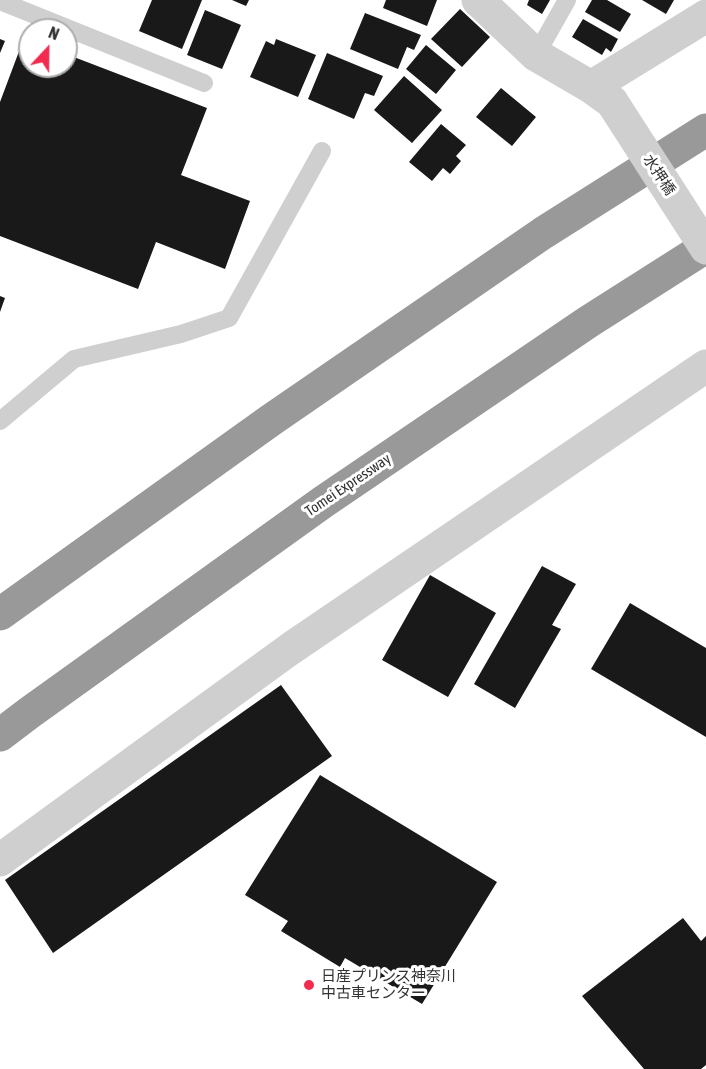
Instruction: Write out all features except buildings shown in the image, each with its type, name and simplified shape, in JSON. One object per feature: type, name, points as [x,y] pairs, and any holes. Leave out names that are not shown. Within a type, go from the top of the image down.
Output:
[{"type":"highway","points":[[0,614],[271,420],[553,226],[706,130]]},
{"type":"highway","name":"Tomei Expressway","points":[[0,735],[323,501],[588,322],[706,248]]},
{"type":"street","points":[[478,0],[536,55],[602,95],[706,16]]},
{"type":"street","name":"水押橋","points":[[602,95],[706,248]]},
{"type":"street","points":[[0,860],[290,649],[706,366]]},
{"type":"lane","points":[[536,55],[567,0]]},
{"type":"lane","points":[[0,1],[204,83]]},
{"type":"lane","points":[[0,421],[74,359],[181,334],[229,318],[322,151]]},
{"type":"place","name":"日産プリンス神奈川 中古車センター","points":[[309,985]]}]
